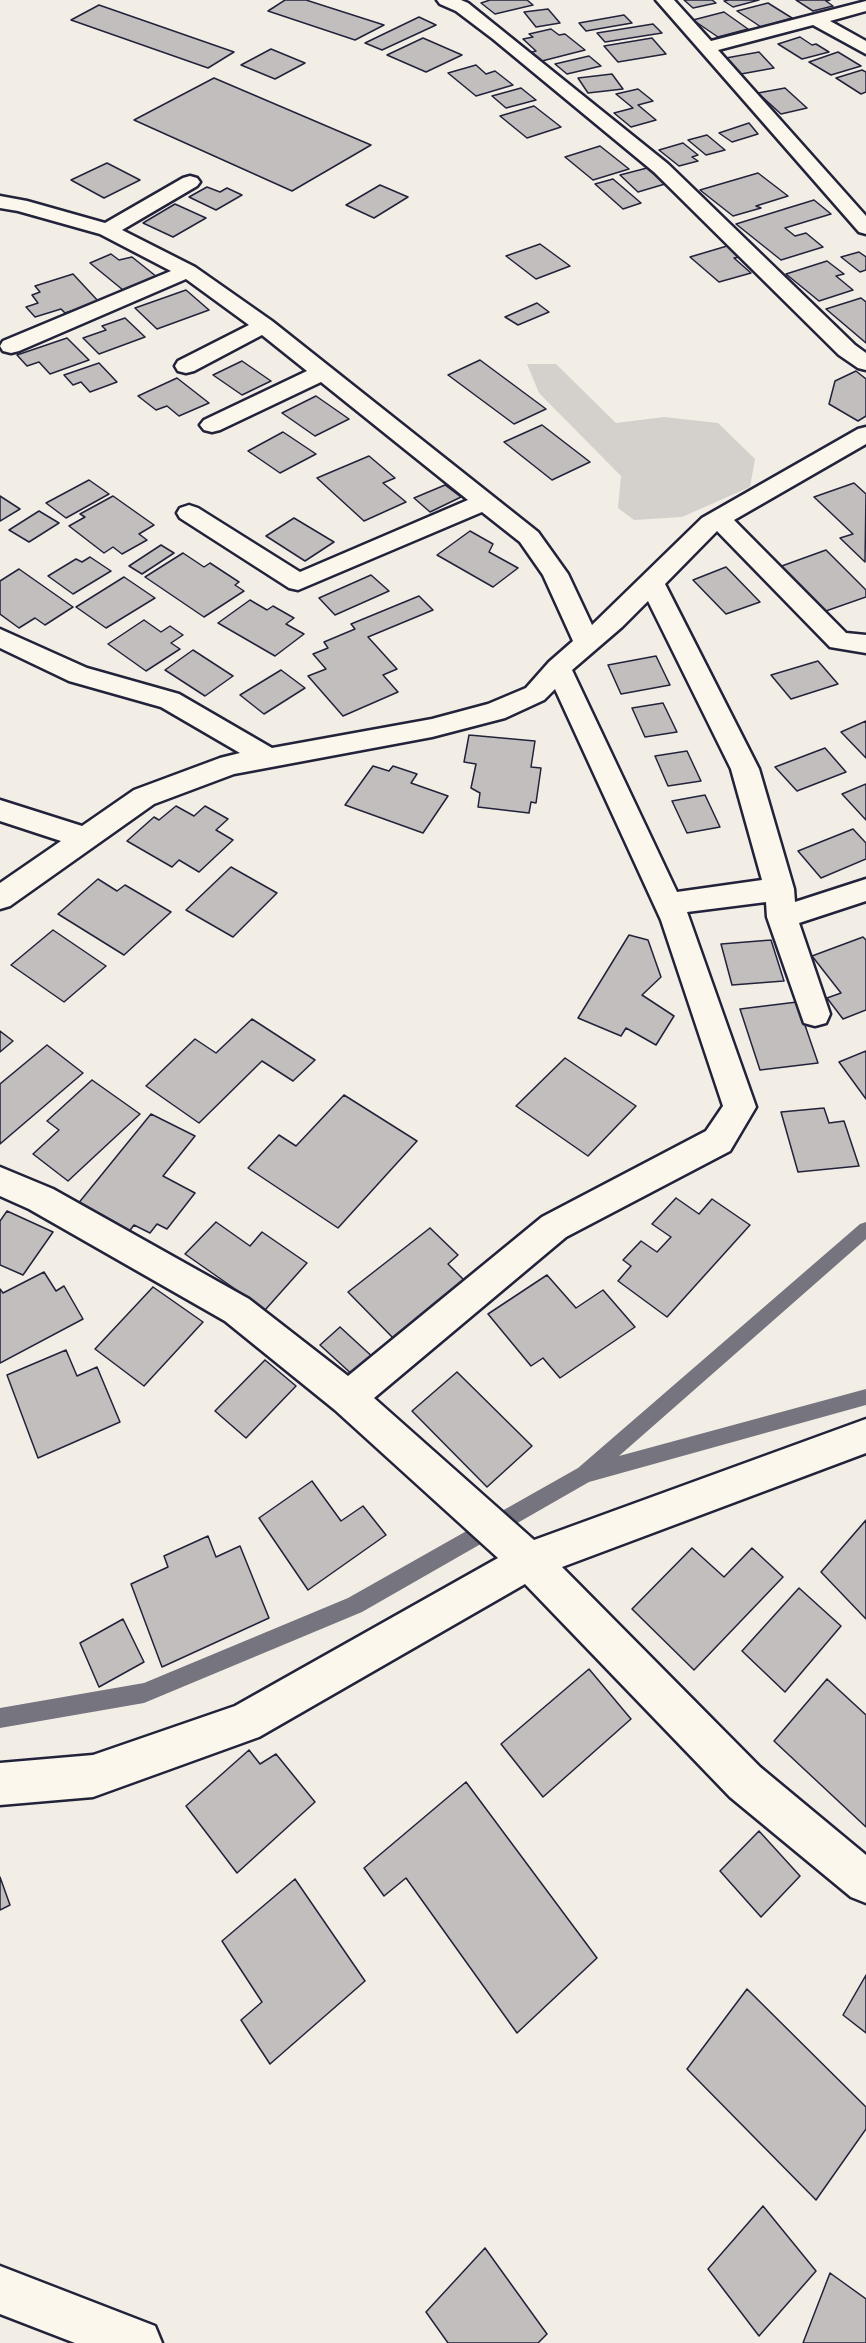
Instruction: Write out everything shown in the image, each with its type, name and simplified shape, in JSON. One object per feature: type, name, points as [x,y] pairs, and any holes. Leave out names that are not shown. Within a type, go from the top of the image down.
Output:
[{"type":"street","points":[[665,0],[790,145],[866,228]]},
{"type":"street","points":[[458,2],[661,168],[847,350],[866,363]]},
{"type":"street","points":[[707,47],[866,6]]},
{"type":"street","points":[[817,20],[866,49]]},
{"type":"street","points":[[107,230],[190,182]]},
{"type":"street","points":[[0,202],[20,205],[107,230],[188,271],[264,326],[529,537],[555,574],[587,642]]},
{"type":"street","points":[[11,346],[188,271]]},
{"type":"street","points":[[186,366],[264,326]]},
{"type":"street","points":[[212,425],[322,374]]},
{"type":"street","points":[[0,898],[144,797],[230,765],[432,728],[496,711],[535,694],[558,668],[613,621],[711,523],[866,434]]},
{"type":"street","points":[[189,513],[298,582],[485,502]]},
{"type":"street","points":[[718,518],[839,641],[866,644]]},
{"type":"street","points":[[651,581],[745,769],[780,903],[815,1014]]},
{"type":"street","points":[[0,638],[78,675],[170,700],[267,757]]},
{"type":"street","points":[[348,1398],[554,1227],[718,1142],[740,1107],[669,904],[558,668]]},
{"type":"street","points":[[0,810],[85,838]]},
{"type":"street","points":[[669,904],[780,903],[866,890]]},
{"type":"street","points":[[0,1181],[41,1199],[237,1310],[348,1398],[529,1561],[746,1782],[866,1882]]},
{"type":"street","points":[[0,1784],[93,1776],[245,1723],[529,1561],[866,1436]]},
{"type":"street","points":[[0,2290],[138,2343]]},
{"type":"shaded area","points":[[527,364],[556,364],[616,423],[664,417],[718,423],[755,459],[750,487],[682,517],[634,520],[618,508],[621,476],[539,393]]},
{"type":"building","points":[[285,0],[306,0],[384,25],[355,40],[268,11]]},
{"type":"building","points":[[490,0],[527,0],[533,5],[495,14],[481,3]]},
{"type":"building","points":[[684,0],[712,0],[716,3],[693,8]]},
{"type":"building","points":[[759,0],[733,7],[724,1]]},
{"type":"building","points":[[796,0],[830,0],[826,1],[833,6],[813,11]]},
{"type":"building","points":[[768,3],[792,18],[761,27],[737,11]]},
{"type":"building","points":[[99,5],[234,52],[208,68],[71,20]]},
{"type":"building","points":[[548,9],[560,23],[536,27],[524,12]]},
{"type":"building","points":[[724,12],[748,29],[718,37],[693,20]]},
{"type":"building","points":[[624,15],[632,23],[586,31],[579,23]]},
{"type":"building","points":[[419,17],[436,25],[382,50],[365,43]]},
{"type":"building","points":[[653,24],[662,33],[605,42],[597,33]]},
{"type":"building","points":[[551,29],[559,35],[565,34],[585,50],[538,62],[528,53],[536,51],[523,39],[533,37],[529,34]]},
{"type":"building","points":[[800,37],[829,52],[802,59],[778,44]]},
{"type":"building","points":[[423,38],[462,55],[426,72],[387,55]]},
{"type":"building","points":[[652,38],[666,54],[618,62],[604,46]]},
{"type":"building","points":[[271,49],[305,63],[275,79],[241,65]]},
{"type":"building","points":[[759,52],[774,68],[741,74],[726,58]]},
{"type":"building","points":[[838,52],[861,66],[831,75],[809,62]]},
{"type":"building","points":[[589,56],[601,66],[567,74],[555,64]]},
{"type":"building","points":[[476,65],[486,74],[495,71],[513,85],[476,96],[448,73]]},
{"type":"building","points":[[862,70],[866,72],[866,92],[861,94],[836,78]]},
{"type":"building","points":[[612,74],[623,89],[588,93],[578,78]]},
{"type":"building","points":[[214,78],[371,145],[292,191],[134,120]]},
{"type":"building","points":[[521,88],[536,100],[506,108],[492,96]]},
{"type":"building","points":[[785,88],[807,108],[781,114],[758,93]]},
{"type":"building","points":[[638,89],[653,101],[638,105],[656,120],[631,127],[614,113],[633,108],[616,94]]},
{"type":"building","points":[[534,106],[561,127],[527,138],[500,116]]},
{"type":"building","points":[[749,123],[758,134],[732,142],[719,133]]},
{"type":"building","points":[[707,135],[725,150],[706,155],[688,140]]},
{"type":"building","points":[[683,143],[698,155],[692,157],[698,161],[679,166],[659,150]]},
{"type":"building","points":[[600,146],[629,169],[593,180],[565,157]]},
{"type":"building","points":[[107,163],[140,180],[104,198],[71,180]]},
{"type":"building","points":[[647,168],[665,184],[638,192],[620,175]]},
{"type":"building","points":[[758,173],[788,196],[756,206],[761,208],[733,216],[700,190]]},
{"type":"building","points":[[613,179],[641,203],[623,209],[595,184]]},
{"type":"building","points":[[380,185],[408,197],[374,218],[346,205]]},
{"type":"building","points":[[207,187],[220,192],[227,188],[242,195],[216,210],[189,197]]},
{"type":"building","points":[[814,200],[831,214],[785,228],[795,236],[806,233],[823,247],[781,260],[736,224]]},
{"type":"building","points":[[175,204],[206,218],[173,237],[143,223]]},
{"type":"building","points":[[540,244],[570,266],[536,279],[506,256]]},
{"type":"building","points":[[727,246],[740,257],[734,258],[751,273],[719,282],[690,257]]},
{"type":"building","points":[[859,252],[866,257],[866,270],[860,272],[841,257]]},
{"type":"building","points":[[111,254],[119,260],[132,257],[157,277],[123,290],[90,263]]},
{"type":"building","points":[[827,261],[844,274],[836,276],[853,290],[819,301],[786,274]]},
{"type":"building","points":[[73,274],[99,302],[65,313],[61,309],[35,317],[26,307],[38,303],[32,295],[40,292],[35,286]]},
{"type":"building","points":[[186,290],[209,310],[157,329],[135,308]]},
{"type":"building","points":[[861,298],[866,302],[866,343],[826,309]]},
{"type":"building","points":[[537,303],[549,312],[518,325],[505,317]]},
{"type":"building","points":[[125,318],[145,337],[99,354],[83,338],[106,330],[102,326]]},
{"type":"building","points":[[67,338],[89,360],[50,374],[39,362],[27,366],[17,355]]},
{"type":"building","points":[[480,360],[546,409],[514,424],[448,375]]},
{"type":"building","points":[[242,361],[271,381],[242,395],[213,375]]},
{"type":"building","points":[[99,363],[117,382],[90,392],[81,382],[73,385],[64,375]]},
{"type":"building","points":[[856,371],[866,379],[866,416],[858,421],[829,404],[835,381]]},
{"type":"building","points":[[177,378],[209,403],[179,416],[167,406],[156,410],[138,396]]},
{"type":"building","points":[[316,396],[349,419],[315,436],[282,413]]},
{"type":"building","points":[[542,425],[590,462],[552,480],[504,442]]},
{"type":"building","points":[[283,432],[316,454],[280,473],[248,451]]},
{"type":"building","points":[[369,456],[395,478],[383,483],[406,502],[364,521],[317,478]]},
{"type":"building","points":[[89,480],[109,494],[66,518],[46,503]]},
{"type":"building","points":[[854,483],[866,494],[865,562],[840,538],[853,534],[814,497]]},
{"type":"building","points":[[445,485],[461,497],[430,512],[414,498]]},
{"type":"building","points":[[0,496],[20,509],[0,521]]},
{"type":"building","points":[[113,496],[154,525],[139,534],[147,540],[122,554],[113,547],[104,553],[69,526],[85,517],[80,514]]},
{"type":"building","points":[[39,511],[59,523],[29,542],[9,530]]},
{"type":"building","points":[[294,518],[334,542],[305,561],[266,536]]},
{"type":"building","points":[[470,531],[493,544],[489,552],[518,568],[493,587],[437,555]]},
{"type":"building","points":[[161,545],[174,553],[142,574],[129,566]]},
{"type":"building","points":[[826,550],[866,590],[866,597],[823,612],[779,567]]},
{"type":"building","points":[[183,553],[204,567],[210,563],[239,582],[235,585],[244,591],[204,617],[145,577]]},
{"type":"building","points":[[90,557],[111,571],[73,594],[48,576],[76,559],[82,562]]},
{"type":"building","points":[[726,567],[760,602],[726,614],[693,580]]},
{"type":"building","points":[[19,569],[73,607],[45,625],[35,618],[19,628],[0,614],[0,581]]},
{"type":"building","points":[[371,575],[389,591],[335,615],[319,598]]},
{"type":"building","points":[[124,577],[155,598],[106,628],[76,607]]},
{"type":"building","points":[[419,596],[433,610],[368,637],[397,669],[383,675],[398,692],[343,716],[308,676],[326,669],[313,654],[328,648],[324,642],[355,629],[351,624]]},
{"type":"building","points":[[250,600],[267,610],[273,606],[294,618],[286,624],[304,634],[275,656],[218,623]]},
{"type":"building","points":[[144,620],[161,632],[170,626],[183,635],[171,643],[180,649],[146,671],[108,644]]},
{"type":"building","points":[[193,650],[233,676],[205,696],[165,670]]},
{"type":"building","points":[[656,656],[670,685],[621,694],[608,665]]},
{"type":"building","points":[[818,661],[838,684],[791,699],[771,675]]},
{"type":"building","points":[[281,670],[305,688],[264,714],[240,695]]},
{"type":"building","points":[[663,703],[677,732],[645,737],[632,708]]},
{"type":"building","points":[[866,721],[866,758],[841,732]]},
{"type":"building","points":[[469,735],[535,741],[531,767],[541,768],[536,803],[531,802],[529,813],[478,807],[480,793],[471,788],[476,764],[464,762]]},
{"type":"building","points":[[825,748],[846,772],[797,791],[775,767]]},
{"type":"building","points":[[687,751],[701,781],[668,786],[655,756]]},
{"type":"building","points":[[373,766],[389,771],[393,766],[417,774],[411,783],[448,796],[423,833],[345,805]]},
{"type":"building","points":[[866,784],[866,820],[842,794]]},
{"type":"building","points":[[705,795],[720,827],[687,833],[672,801]]},
{"type":"building","points":[[176,806],[194,816],[205,806],[228,819],[216,830],[233,840],[199,872],[179,860],[172,867],[127,841],[154,817],[159,820]]},
{"type":"building","points":[[853,829],[866,843],[866,859],[821,878],[798,851]]},
{"type":"building","points":[[231,867],[277,893],[233,937],[186,910]]},
{"type":"building","points":[[98,879],[117,891],[125,885],[171,912],[124,955],[58,914]]},
{"type":"building","points":[[53,930],[106,966],[64,1002],[11,965]]},
{"type":"building","points":[[629,935],[648,940],[661,977],[642,995],[674,1016],[656,1045],[626,1028],[621,1036],[578,1018]]},
{"type":"building","points":[[863,937],[866,940],[866,1010],[843,1019],[827,998],[841,993],[812,956]]},
{"type":"building","points":[[771,940],[784,981],[732,985],[721,944]]},
{"type":"building","points":[[797,1002],[818,1063],[760,1070],[740,1009]]},
{"type":"building","points":[[252,1019],[315,1060],[293,1081],[262,1061],[199,1123],[146,1086],[195,1039],[216,1053]]},
{"type":"building","points":[[0,1031],[13,1041],[0,1052]]},
{"type":"building","points":[[47,1045],[83,1073],[0,1144],[0,1084]]},
{"type":"building","points":[[866,1051],[866,1099],[839,1062]]},
{"type":"building","points":[[565,1058],[636,1106],[588,1156],[516,1106]]},
{"type":"building","points":[[92,1080],[140,1114],[68,1181],[33,1154],[59,1130],[47,1121]]},
{"type":"building","points":[[344,1095],[417,1141],[338,1228],[248,1168],[279,1135],[296,1146]]},
{"type":"building","points":[[824,1108],[829,1123],[844,1121],[859,1166],[798,1172],[781,1112]]},
{"type":"building","points":[[151,1114],[195,1136],[163,1176],[195,1193],[167,1229],[157,1224],[150,1233],[134,1225],[128,1233],[77,1205]]},
{"type":"building","points":[[676,1198],[699,1214],[712,1199],[750,1225],[667,1317],[618,1281],[631,1266],[623,1260],[641,1241],[657,1252],[671,1237],[652,1224]]},
{"type":"building","points":[[7,1211],[53,1232],[23,1275],[0,1265],[0,1221]]},
{"type":"building","points":[[216,1222],[250,1246],[262,1232],[307,1263],[265,1310],[185,1254]]},
{"type":"building","points":[[430,1228],[458,1255],[448,1264],[466,1282],[396,1341],[348,1292]]},
{"type":"building","points":[[44,1272],[56,1291],[64,1286],[83,1319],[0,1363],[0,1289],[3,1293]]},
{"type":"building","points":[[547,1275],[576,1308],[603,1290],[635,1327],[560,1378],[543,1358],[531,1366],[488,1314]]},
{"type":"building","points":[[153,1287],[203,1322],[144,1386],[95,1349]]},
{"type":"building","points":[[340,1327],[376,1360],[356,1378],[320,1345]]},
{"type":"building","points":[[66,1350],[77,1376],[97,1367],[120,1422],[38,1458],[7,1375]]},
{"type":"building","points":[[265,1360],[296,1386],[246,1438],[215,1411]]},
{"type":"building","points":[[457,1372],[532,1446],[487,1487],[412,1411]]},
{"type":"building","points":[[312,1481],[341,1521],[363,1506],[386,1535],[308,1590],[259,1518]]},
{"type":"building","points":[[866,1520],[866,1619],[821,1572]]},
{"type":"building","points":[[208,1536],[216,1557],[240,1546],[269,1618],[162,1667],[131,1584],[168,1567],[164,1556]]},
{"type":"building","points":[[692,1548],[724,1577],[752,1548],[783,1577],[694,1670],[632,1609]]},
{"type":"building","points":[[799,1588],[841,1626],[785,1692],[742,1651]]},
{"type":"building","points":[[123,1619],[144,1662],[99,1687],[80,1643]]},
{"type":"building","points":[[589,1669],[631,1719],[543,1797],[501,1744]]},
{"type":"building","points":[[827,1679],[866,1715],[866,1827],[774,1741]]},
{"type":"building","points":[[249,1750],[260,1764],[276,1754],[315,1802],[237,1873],[186,1806]]},
{"type":"building","points":[[466,1782],[597,1958],[517,2033],[406,1878],[384,1896],[364,1868]]},
{"type":"building","points":[[759,1831],[800,1876],[761,1917],[720,1871]]},
{"type":"building","points":[[0,1877],[10,1905],[0,1910]]},
{"type":"building","points":[[295,1879],[365,1981],[270,2064],[241,2020],[262,2002],[222,1941]]},
{"type":"building","points":[[866,1975],[866,2033],[843,2015]]},
{"type":"building","points":[[747,1989],[866,2107],[866,2129],[816,2200],[687,2069]]},
{"type":"building","points":[[763,2206],[816,2271],[759,2336],[708,2269]]},
{"type":"building","points":[[485,2248],[547,2334],[538,2343],[448,2343],[426,2312]]},
{"type":"building","points":[[830,2273],[866,2299],[866,2343],[803,2343]]},
{"type":"waterway","points":[[0,1718],[144,1693],[355,1605],[585,1474],[866,1229]]},
{"type":"waterway","points":[[589,1473],[866,1397]]}]
